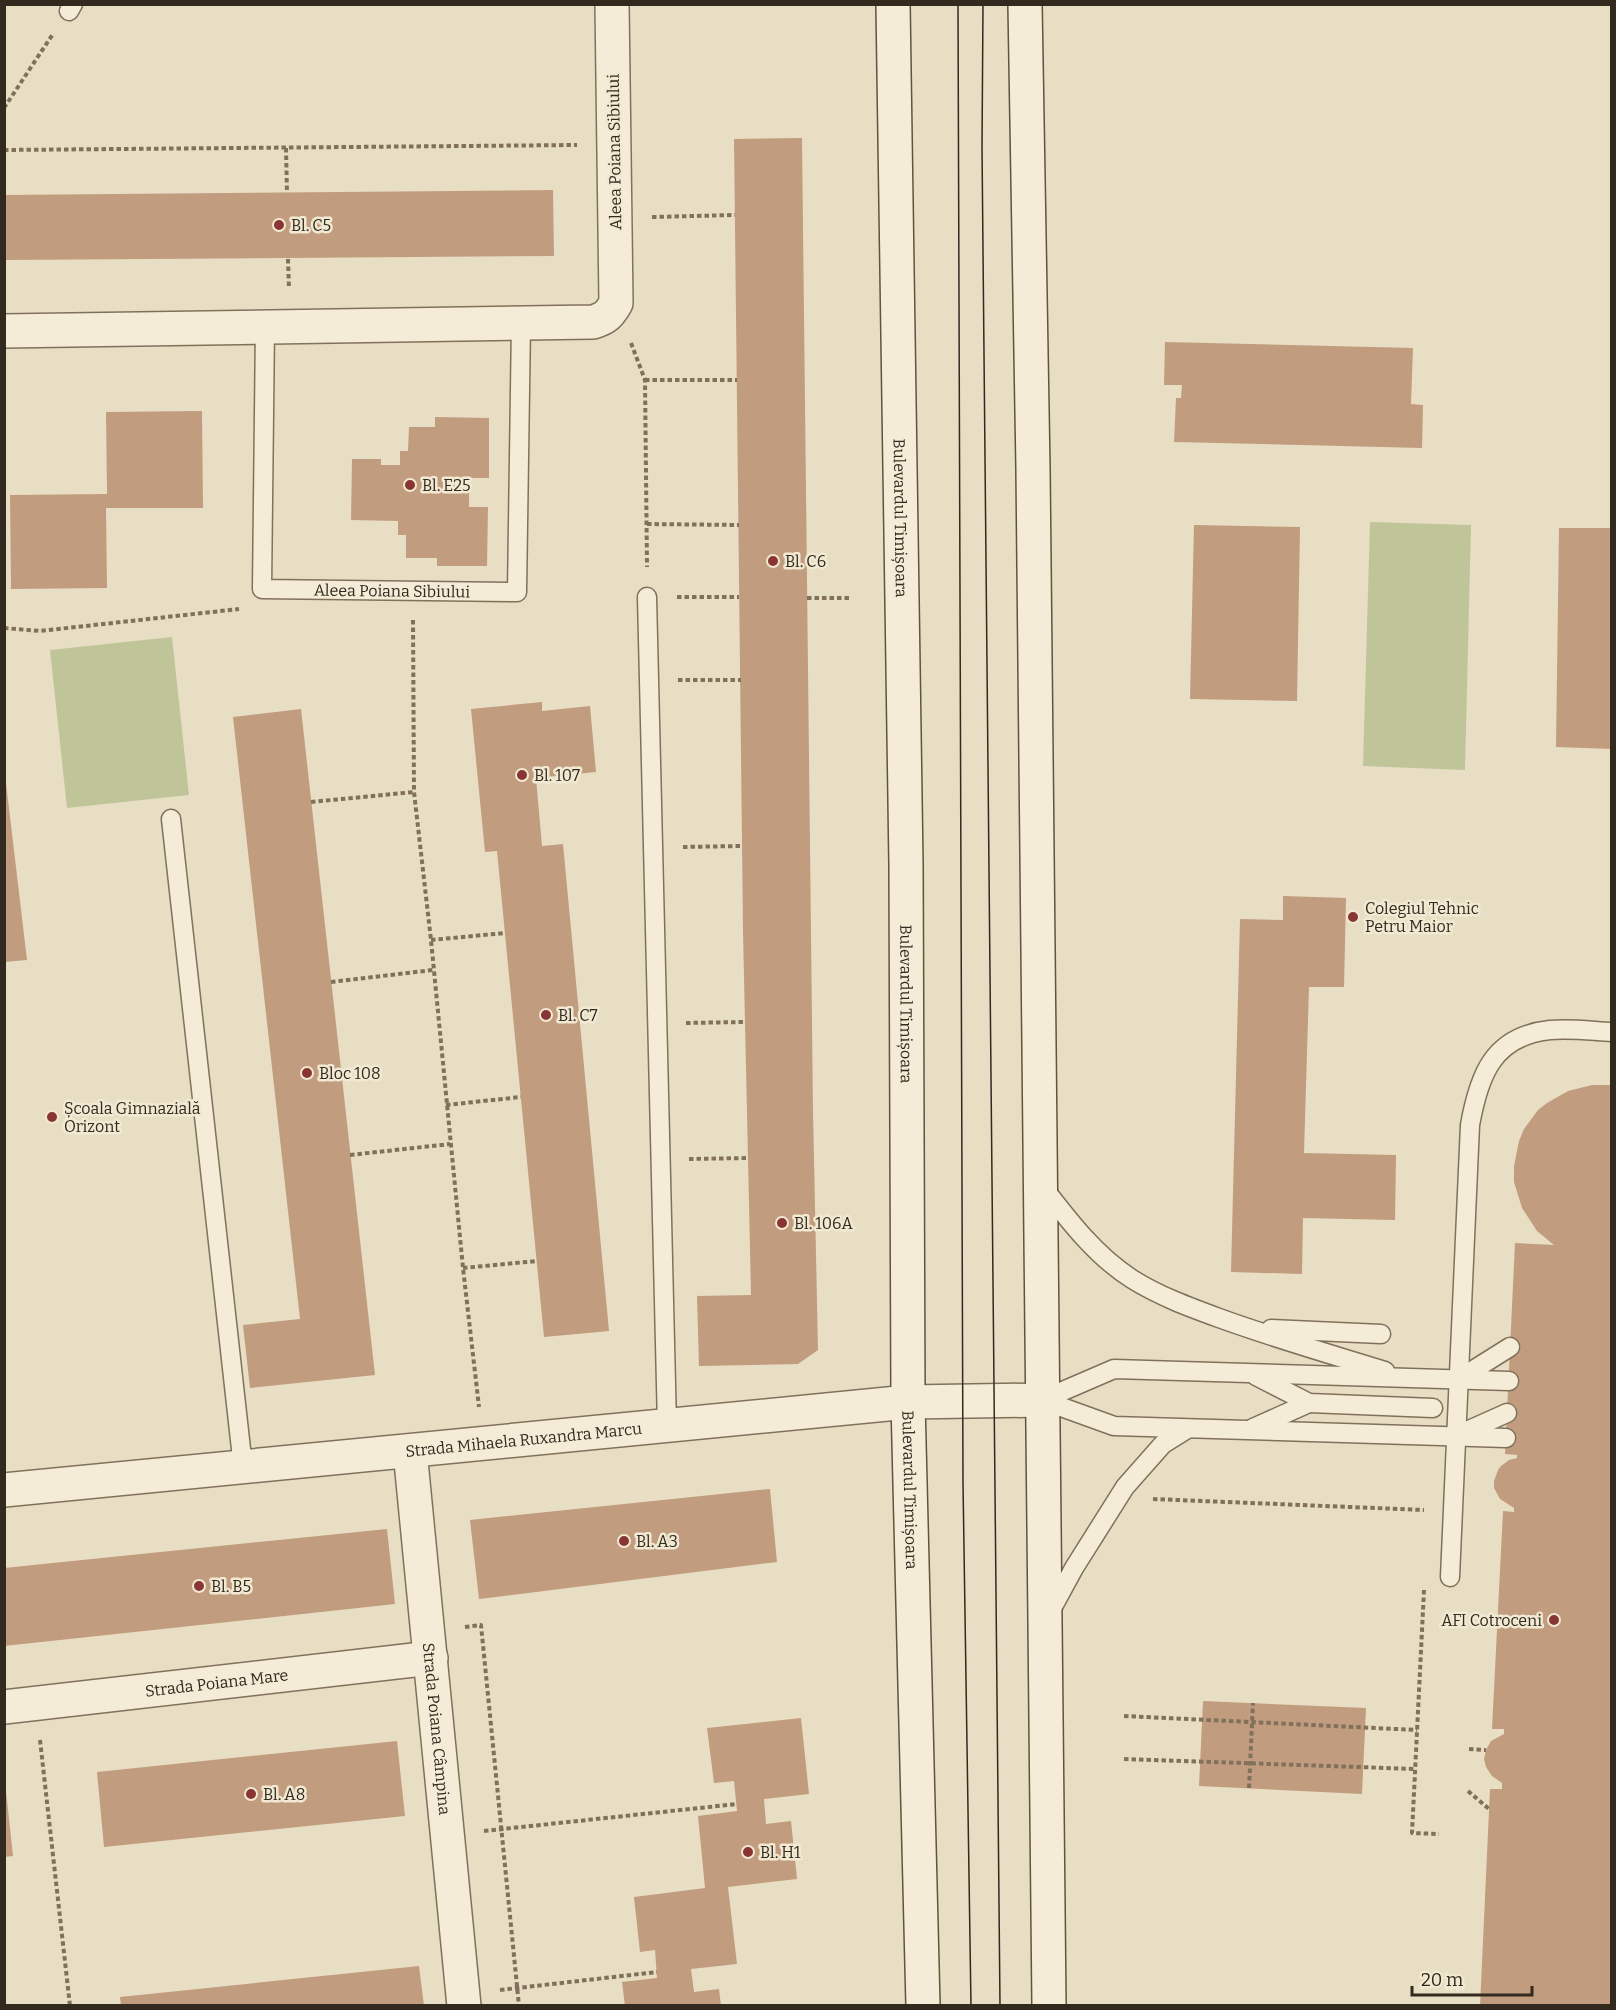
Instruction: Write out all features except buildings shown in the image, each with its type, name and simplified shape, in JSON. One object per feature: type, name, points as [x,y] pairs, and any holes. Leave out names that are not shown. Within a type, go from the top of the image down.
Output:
[{"type":"main road","name":"Bulevardul Timișoara","points":[[893,4],[906,877],[908,1402],[923,2006]]},
{"type":"main road","points":[[1025,4],[1033,469],[1049,2006]]},
{"type":"main road","name":"Aleea Poiana Sibiului","points":[[612,10],[616,303]]},
{"type":"main road","points":[[4,332],[593,322],[609,315],[616,303]]},
{"type":"main road","name":"Strada Mihaela Ruxandra Marcu","points":[[4,1490],[908,1402],[1042,1400]]},
{"type":"main road","name":"Strada Poiana Câmpina","points":[[410,1451],[464,2000]]},
{"type":"main road","name":"Strada Poiana Mare","points":[[20,1705],[431,1658]]},
{"type":"lane","name":"Aleea Poiana Sibiului","points":[[265,326],[262,589],[517,592],[521,323]]},
{"type":"lane","points":[[647,597],[667,1426]]},
{"type":"lane","points":[[171,819],[243,1467]]},
{"type":"lane","points":[[1450,1577],[1470,1125],[1475,1096],[1485,1070],[1501,1050],[1526,1035],[1552,1030],[1611,1032]]},
{"type":"lane","points":[[1040,1183],[1072,1225],[1098,1252],[1131,1278],[1174,1301],[1246,1328],[1406,1378]]},
{"type":"lane","points":[[1246,1328],[1382,1334]]},
{"type":"lane","points":[[1459,1379],[1510,1347]]},
{"type":"lane","points":[[1042,1400],[1114,1369],[1509,1381]]},
{"type":"lane","points":[[1252,1374],[1310,1403],[1433,1408]]},
{"type":"lane","points":[[1042,1400],[1114,1426],[1506,1437]]},
{"type":"lane","points":[[1248,1430],[1310,1403]]},
{"type":"lane","points":[[1456,1436],[1507,1413]]},
{"type":"lane","points":[[1045,1621],[1074,1568],[1125,1487],[1163,1444],[1187,1429]]},
{"type":"path","points":[[4,108],[70,8]]},
{"type":"path","points":[[4,150],[614,145]]},
{"type":"path","points":[[286,148],[287,193]]},
{"type":"path","points":[[615,218],[735,215]]},
{"type":"path","points":[[616,303],[645,380],[647,597],[739,597]]},
{"type":"path","points":[[645,380],[737,380]]},
{"type":"path","points":[[647,524],[739,525]]},
{"type":"path","points":[[413,591],[414,792],[483,1444]]},
{"type":"path","points":[[807,598],[849,598]]},
{"type":"path","points":[[4,628],[40,631],[249,608]]},
{"type":"path","points":[[649,679],[741,680]]},
{"type":"path","points":[[311,802],[414,792]]},
{"type":"path","points":[[653,847],[742,846]]},
{"type":"path","points":[[430,940],[505,933]]},
{"type":"path","points":[[331,982],[433,970]]},
{"type":"path","points":[[657,1023],[745,1022]]},
{"type":"path","points":[[446,1105],[521,1096]]},
{"type":"path","points":[[350,1155],[450,1144]]},
{"type":"path","points":[[661,1160],[749,1158]]},
{"type":"path","points":[[463,1268],[537,1261]]},
{"type":"path","points":[[1146,1499],[1427,1510]]},
{"type":"path","points":[[1424,1581],[1412,1833],[1439,1834]]},
{"type":"path","points":[[460,1628],[481,1625],[519,2006]]},
{"type":"path","points":[[1249,1788],[1253,1703]]},
{"type":"path","points":[[20,1705],[70,2006]]},
{"type":"path","points":[[1124,1716],[1417,1730]]},
{"type":"path","points":[[1470,1749],[1486,1750]]},
{"type":"path","points":[[1124,1759],[1416,1769]]},
{"type":"path","points":[[1468,1791],[1489,1809]]},
{"type":"path","points":[[448,1835],[737,1804]]},
{"type":"path","points":[[464,2000],[518,1988],[657,1972]]},
{"type":"green space","points":[[1370,522],[1471,525],[1465,770],[1363,766]]},
{"type":"green space","points":[[172,637],[189,795],[67,808],[50,650]]},
{"type":"tram line","points":[[958,4],[963,1483],[971,2006]]},
{"type":"tram line","points":[[983,4],[982,147],[1000,2006]]},
{"type":"place","name":"Bl. C5","points":[[279,225]]},
{"type":"place","name":"Bl. E25","points":[[410,485]]},
{"type":"place","name":"Bl. C6","points":[[773,561]]},
{"type":"place","name":"Bl. 107","points":[[522,775]]},
{"type":"place","name":"Colegiul Tehnic Petru Maior","points":[[1353,917]]},
{"type":"place","name":"Bl. C7","points":[[546,1015]]},
{"type":"place","name":"Bloc 108","points":[[307,1073]]},
{"type":"place","name":"Școala Gimnazială Orizont","points":[[52,1117]]},
{"type":"place","name":"Bl. 106A","points":[[782,1223]]},
{"type":"place","name":"Bl. A3","points":[[624,1541]]},
{"type":"place","name":"Bl. B5","points":[[199,1586]]},
{"type":"place","name":"AFI Cotroceni","points":[[1554,1620]]},
{"type":"place","name":"Bl. A8","points":[[251,1794]]},
{"type":"place","name":"Bl. H1","points":[[748,1852]]}]
